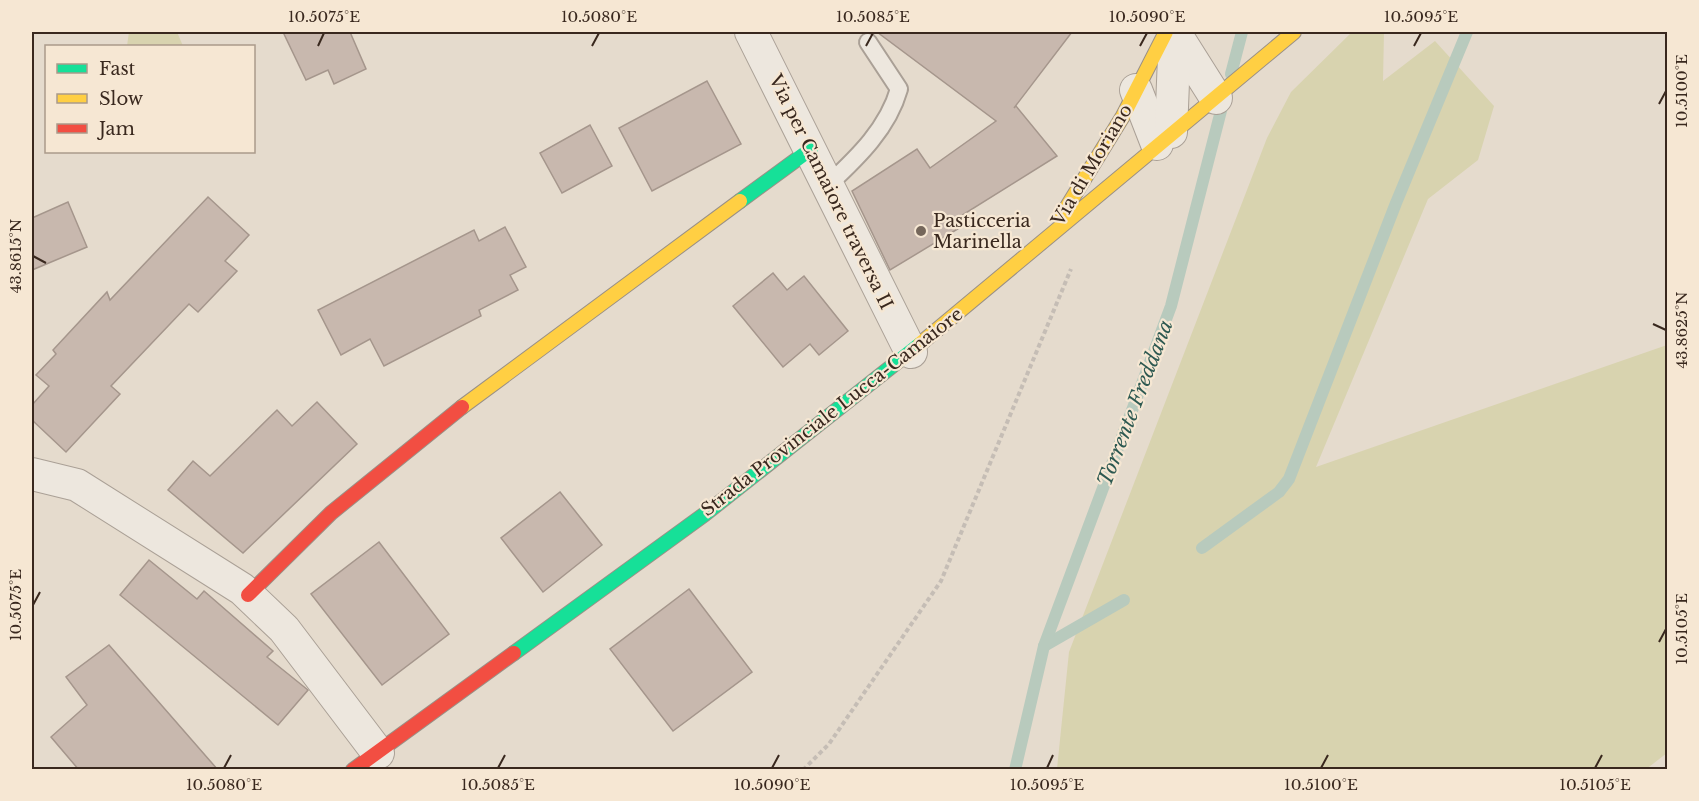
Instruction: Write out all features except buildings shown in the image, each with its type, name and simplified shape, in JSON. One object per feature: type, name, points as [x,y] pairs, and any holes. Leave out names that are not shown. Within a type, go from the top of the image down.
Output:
[{"type":"main road","name":"Via di Moriano","points":[[1046,240],[1172,32]]},
{"type":"main road","name":"Strada Provinciale Lucca-Camaiore","points":[[365,761],[705,514],[911,352],[1294,32]]},
{"type":"main road","points":[[248,595],[331,513],[440,423],[811,149]]},
{"type":"street","name":"Via per Camaiore traversa II","points":[[751,32],[911,352]]},
{"type":"street","points":[[1172,32],[1184,123]]},
{"type":"street","points":[[1172,32],[1184,123]]},
{"type":"street","name":"Via di Moriano","points":[[1137,90],[1184,123]]},
{"type":"street","points":[[32,474],[77,485],[203,562],[248,595],[284,630],[365,761]]},
{"type":"lane","points":[[829,184],[855,160],[876,134],[897,97],[899,89],[868,42]]},
{"type":"path","points":[[803,770],[829,744],[941,581],[1071,268]]},
{"type":"shaded area","points":[[129,32],[177,32],[183,45],[127,45]]},
{"type":"shaded area","points":[[1352,32],[1384,32],[1383,81],[1435,41],[1494,106],[1478,160],[1428,199],[1316,467],[1667,345],[1667,753],[1645,770],[1057,769],[1069,652],[1267,138],[1291,92]]},
{"type":"waterway","name":"Torrente Freddana","points":[[1231,74],[1242,32]]},
{"type":"waterway","points":[[1202,548],[1279,492],[1289,479],[1396,203],[1467,32]]},
{"type":"waterway","name":"Torrente Freddana","points":[[1015,770],[1044,646],[1171,306],[1224,99]]},
{"type":"waterway","points":[[1044,646],[1124,600]]},
{"type":"traffic: fast","points":[[740,201],[811,149]]},
{"type":"traffic: fast","points":[[514,653],[705,514],[920,344]]},
{"type":"traffic: slow","points":[[1062,215],[1123,116],[1166,32]]},
{"type":"traffic: slow","points":[[920,344],[1294,32]]},
{"type":"traffic: slow","points":[[462,407],[740,201]]},
{"type":"traffic: jam","points":[[248,595],[331,513],[462,407]]},
{"type":"traffic: jam","points":[[353,770],[514,653]]},
{"type":"place","name":"Pasticceria Marinella","points":[[921,231]]}]
